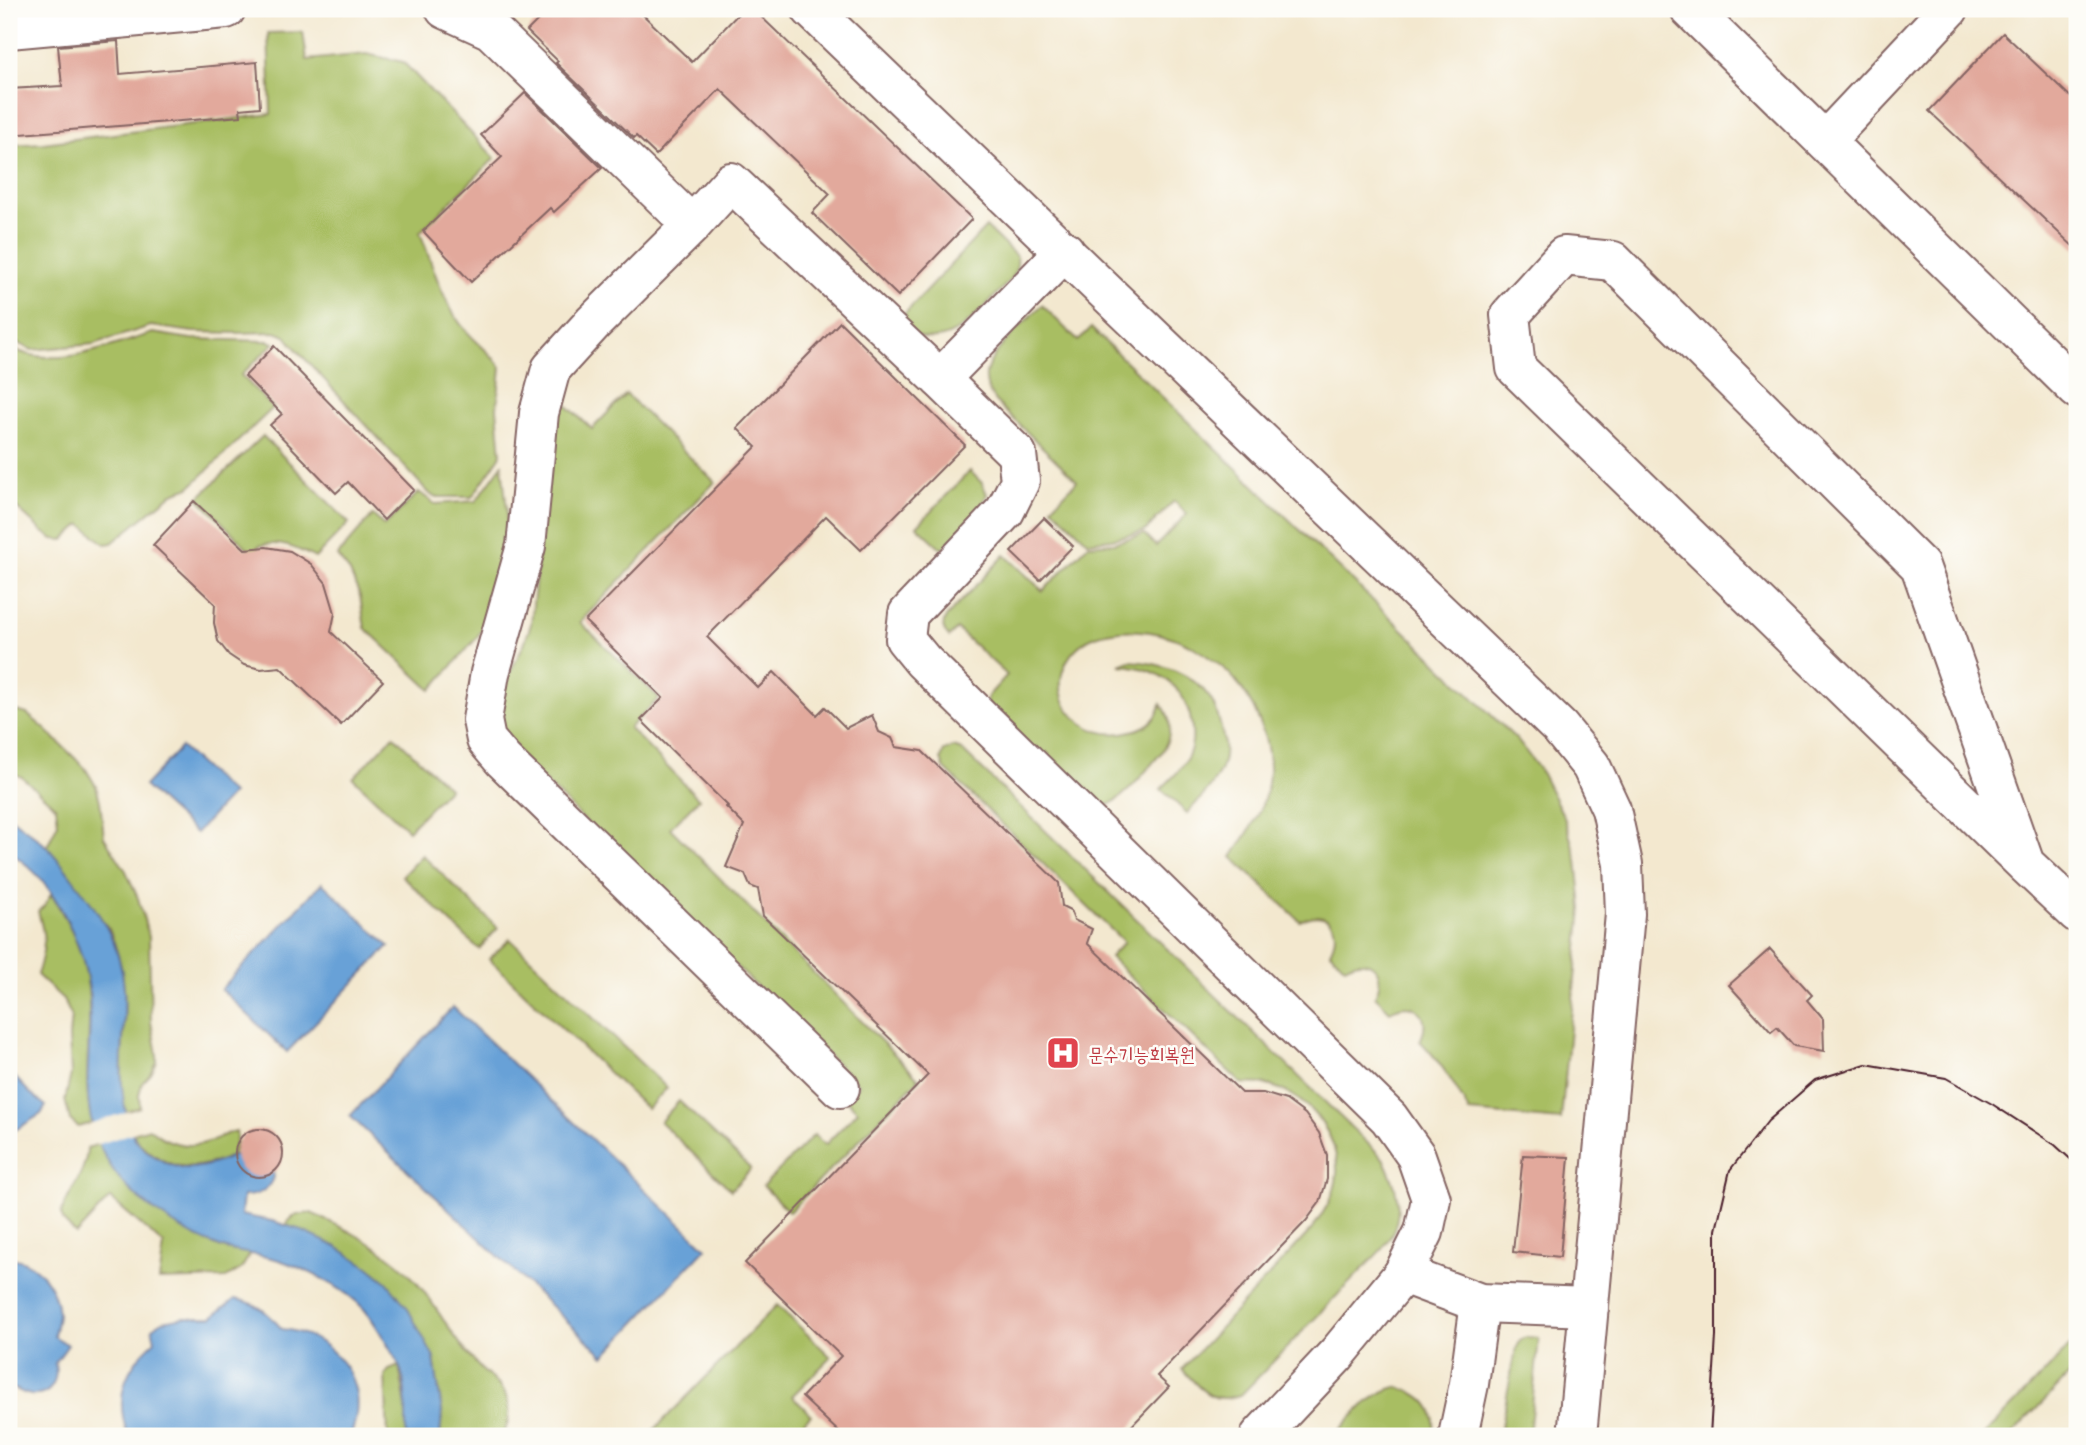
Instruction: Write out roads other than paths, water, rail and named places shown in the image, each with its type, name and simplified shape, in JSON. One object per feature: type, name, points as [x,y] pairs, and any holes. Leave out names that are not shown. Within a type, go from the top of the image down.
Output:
[{"type":"street","points":[[9,29],[226,9]]},
{"type":"street","points":[[445,9],[491,30],[692,225]]},
{"type":"street","points":[[811,9],[1550,718],[1591,766],[1611,809],[1623,864],[1625,914],[1577,1436]]},
{"type":"street","points":[[1690,9],[2077,389]]},
{"type":"street","points":[[1825,141],[1949,9]]},
{"type":"street","points":[[840,1088],[503,760],[486,740],[482,720],[490,673],[526,546],[539,413],[551,369],[731,182],[1017,454],[1020,481],[1005,511],[908,614],[905,639],[923,661],[1388,1118],[1416,1156],[1431,1199],[1424,1232],[1403,1274],[1337,1354],[1259,1436]]},
{"type":"street","points":[[940,379],[1065,251]]},
{"type":"street","points":[[2025,864],[1920,566],[1614,261],[1564,256],[1510,315],[1516,368],[2025,864],[2077,913]]},
{"type":"street","points":[[1403,1274],[1480,1303],[1589,1307]]},
{"type":"street","points":[[1458,1436],[1469,1384],[1480,1303]]},
{"type":"water","points":[[181,747],[232,794],[196,833],[144,786]]},
{"type":"water","points":[[9,816],[42,842],[57,858],[92,904],[114,943],[124,988],[122,1084],[134,1138],[152,1155],[180,1167],[205,1166],[250,1151],[267,1158],[272,1164],[273,1172],[269,1186],[254,1195],[243,1196],[241,1215],[298,1229],[337,1247],[387,1282],[407,1307],[434,1358],[442,1412],[440,1436],[406,1436],[405,1392],[399,1365],[375,1323],[347,1294],[292,1265],[228,1249],[194,1236],[140,1199],[120,1179],[104,1156],[94,1133],[89,1110],[89,990],[83,961],[72,931],[50,890],[9,851]]},
{"type":"water","points":[[322,883],[389,946],[287,1052],[221,989]]},
{"type":"water","points":[[453,1007],[706,1248],[604,1356],[350,1116]]},
{"type":"water","points":[[9,1071],[46,1106],[41,1114],[9,1134]]},
{"type":"water","points":[[9,1258],[28,1264],[43,1276],[53,1294],[58,1313],[54,1336],[68,1345],[55,1363],[52,1386],[38,1395],[9,1387]]},
{"type":"water","points":[[235,1299],[267,1313],[282,1329],[313,1338],[337,1357],[347,1369],[356,1398],[356,1415],[351,1436],[128,1436],[122,1396],[129,1373],[144,1351],[155,1341],[152,1328],[163,1321],[184,1317],[212,1317]]},
{"type":"tram line","points":[[1710,1436],[1716,1336],[1716,1230],[1730,1170],[1768,1121],[1815,1080],[1866,1064],[1946,1078],[2055,1145],[2077,1165]]},
{"type":"place","name":"문수기능회복원","points":[[1063,1053]]}]
